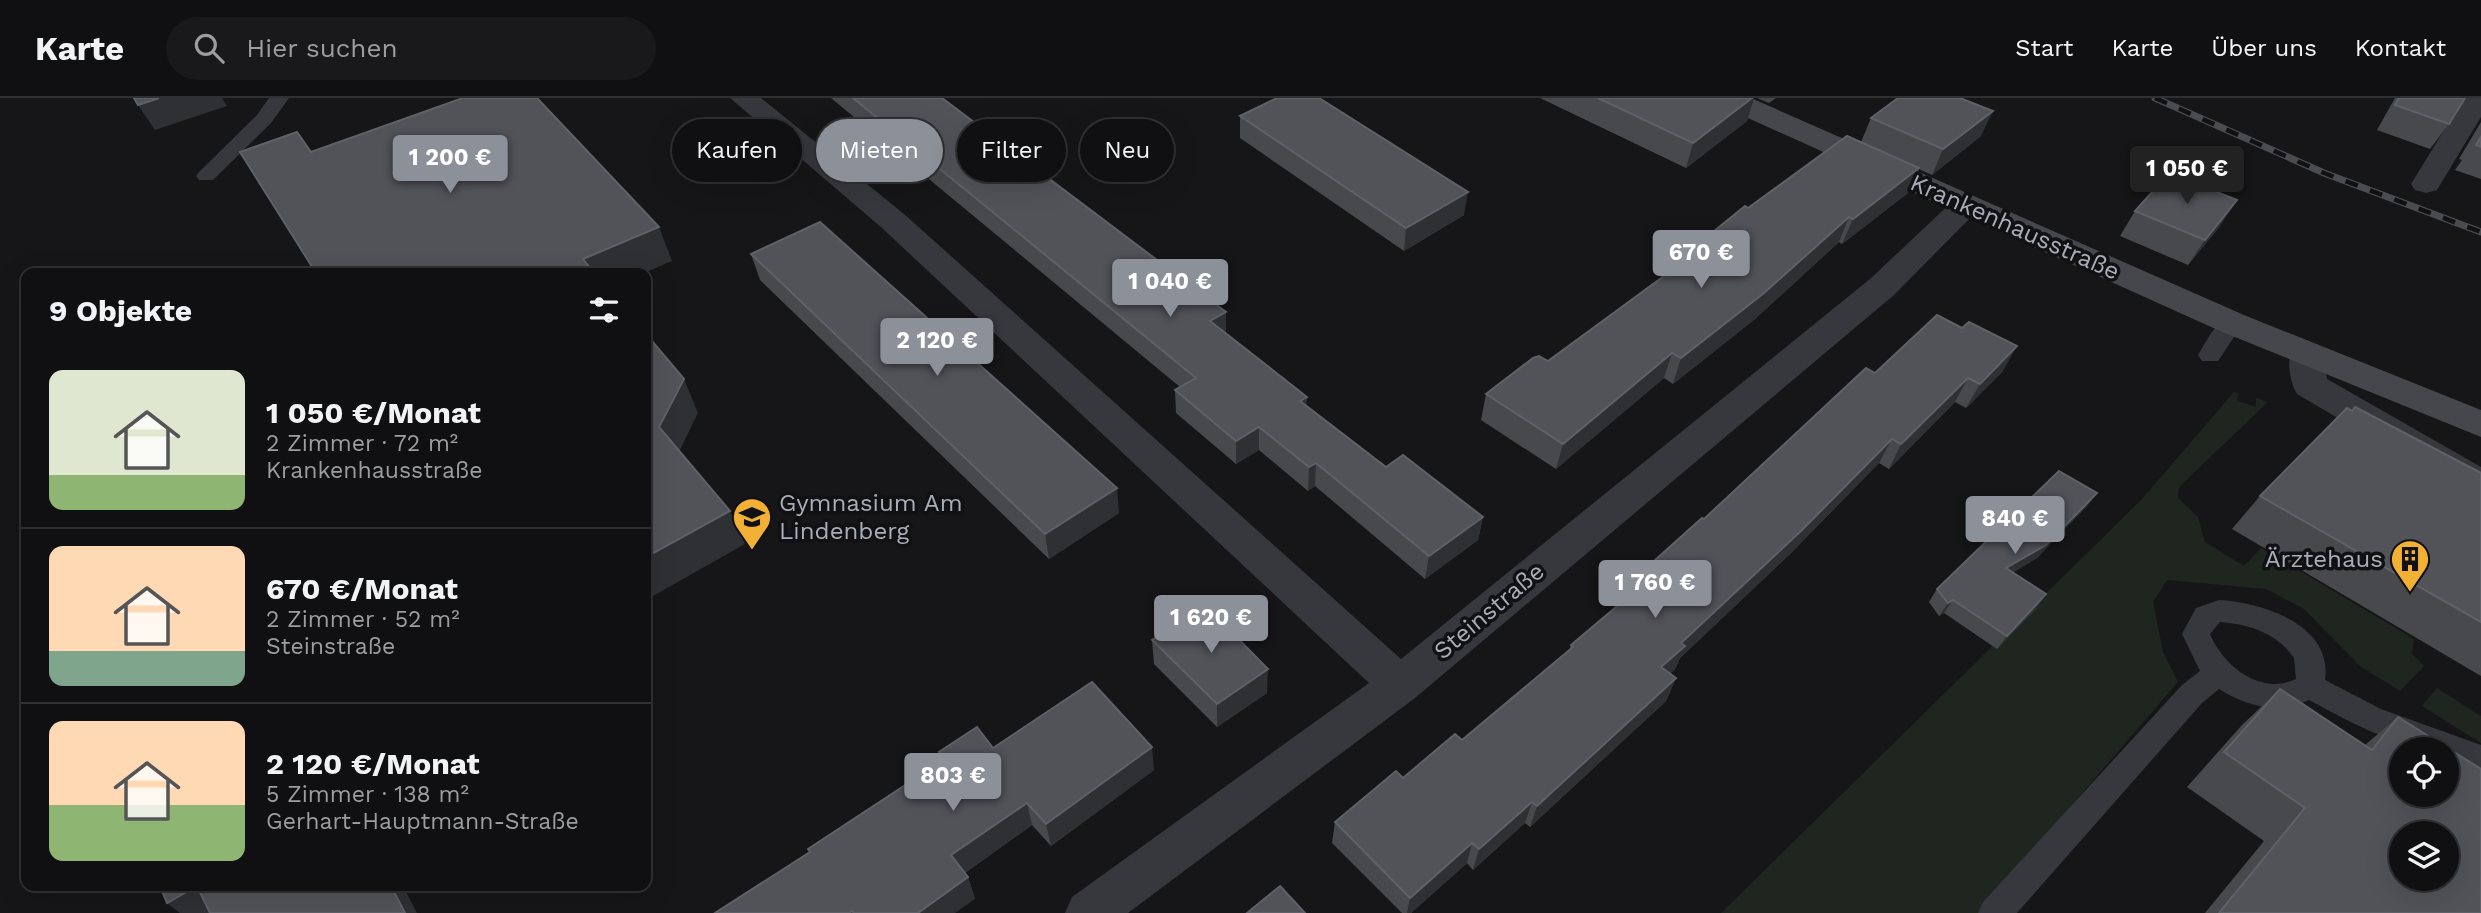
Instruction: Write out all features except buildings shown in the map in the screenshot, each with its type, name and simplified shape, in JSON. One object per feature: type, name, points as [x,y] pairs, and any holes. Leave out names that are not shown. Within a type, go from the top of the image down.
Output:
[{"type":"street","points":[[744,98],[892,221],[1400,685]]},
{"type":"street","name":"Krankenhausstraße","points":[[1727,98],[2232,323],[2481,424]]},
{"type":"street","points":[[2426,184],[2479,98]]},
{"type":"street","name":"Steinstraße","points":[[1089,913],[1400,685],[1882,287],[1966,206]]},
{"type":"street","points":[[2306,353],[2309,385],[2481,485]]},
{"type":"lane","points":[[206,176],[264,119],[279,98]]},
{"type":"lane","points":[[2210,355],[2232,323]]},
{"type":"lane","points":[[2219,611],[2237,611],[2270,621],[2302,647],[2313,674],[2309,686],[2289,696],[2271,696],[2237,685],[2218,673],[2199,649],[2196,634],[2206,616],[2219,611]]},
{"type":"lane","points":[[1995,913],[2192,694],[2218,673]]},
{"type":"lane","points":[[2309,686],[2370,718],[2481,758]]},
{"type":"lane","points":[[2370,718],[2380,738],[2389,744]]},
{"type":"shaded area","points":[[2234,392],[2238,393],[2237,401],[2256,407],[2256,398],[2268,402],[2179,487],[2178,498],[2198,517],[2205,542],[2244,566],[2261,548],[2414,639],[2412,654],[2424,666],[2400,691],[2360,666],[2304,609],[2266,589],[2167,580],[2153,602],[2163,652],[2178,682],[1979,913],[1721,913],[2142,499]]},
{"type":"shaded area","points":[[2437,688],[2481,716],[2481,743],[2422,706]]},
{"type":"railway","points":[[2155,98],[2324,173],[2481,232]]},
{"type":"place","name":"Gymnasium Am Lindenberg","points":[[752,551]]},
{"type":"place","name":"Ärztehaus","points":[[2410,593]]}]
